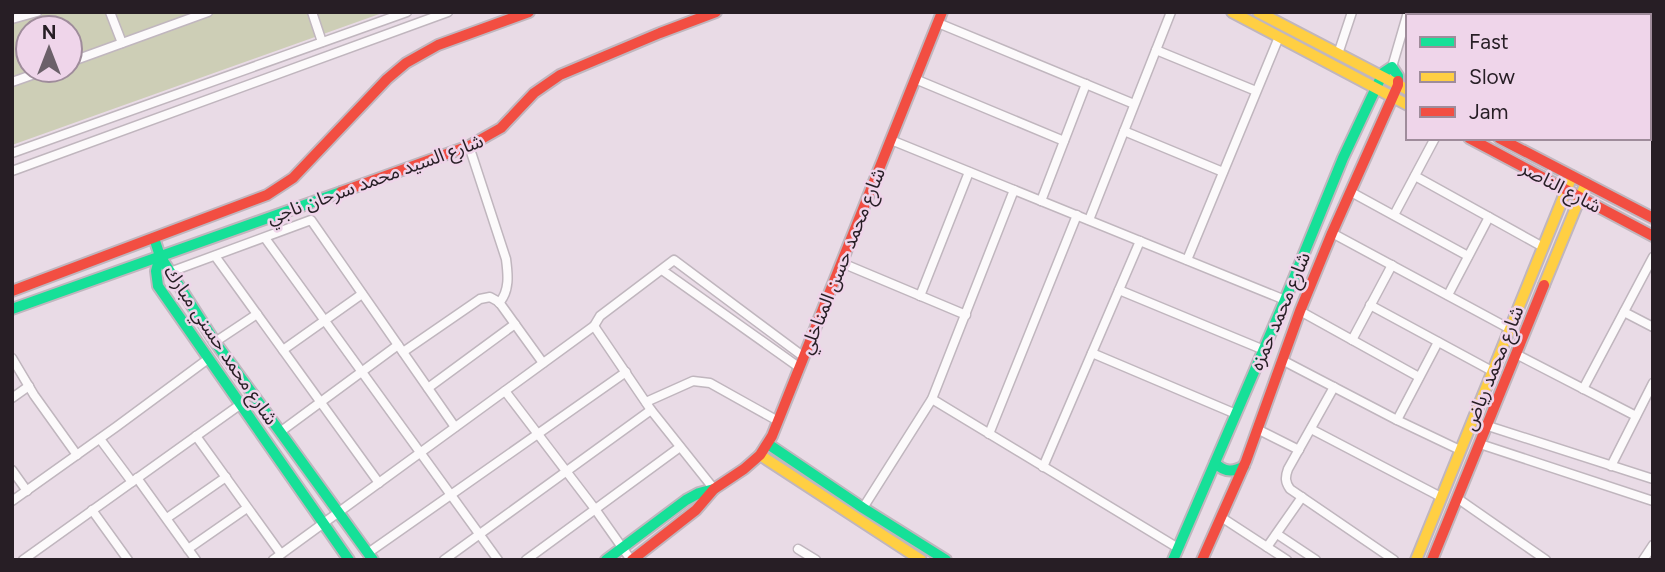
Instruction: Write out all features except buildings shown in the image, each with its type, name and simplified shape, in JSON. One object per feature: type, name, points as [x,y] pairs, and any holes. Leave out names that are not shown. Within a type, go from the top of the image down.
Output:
[{"type":"street","points":[[12,19],[37,12]]},
{"type":"street","points":[[110,12],[122,43]]},
{"type":"street","points":[[84,57],[208,12]]},
{"type":"street","points":[[312,12],[323,43]]},
{"type":"street","points":[[12,153],[407,12]]},
{"type":"street","points":[[12,171],[448,12]]},
{"type":"street","name":"شارع السيد محمد سرحان ناجي","points":[[12,290],[276,191],[293,178],[387,79],[406,63],[438,45],[529,12]]},
{"type":"street","name":"شارع السيد محمد سرحان ناجي","points":[[12,309],[469,146],[501,128],[534,93],[560,75],[716,12]]},
{"type":"street","points":[[1089,220],[1171,12]]},
{"type":"street","points":[[1232,12],[1406,104]]},
{"type":"street","points":[[1258,12],[1403,87]]},
{"type":"street","points":[[1338,54],[1352,12]]},
{"type":"street","points":[[940,18],[1135,104]]},
{"type":"street","name":"شارع محمد حسن المناخلي","points":[[631,560],[696,510],[714,489],[751,464],[768,444],[940,18]]},
{"type":"street","points":[[1403,87],[1392,67],[1403,45],[1406,25]]},
{"type":"street","points":[[1187,260],[1279,37]]},
{"type":"street","points":[[1156,50],[1256,91]]},
{"type":"street","points":[[264,63],[269,77]]},
{"type":"street","name":"شارع محمد حمزه","points":[[1173,560],[1343,158],[1381,77],[1385,70],[1392,67]]},
{"type":"street","points":[[915,79],[1064,141]]},
{"type":"street","points":[[1041,201],[1086,84]]},
{"type":"street","name":"شارع محمد حمزه","points":[[1203,559],[1244,466],[1300,311],[1332,233],[1394,97],[1403,87]]},
{"type":"street","points":[[1124,131],[1223,172]]},
{"type":"street","points":[[891,140],[1285,300]]},
{"type":"street","points":[[1394,215],[1434,140]]},
{"type":"street","name":"شارع الناصر","points":[[1473,140],[1653,236]]},
{"type":"street","name":"شارع الناصر","points":[[1519,143],[1572,176],[1653,218]]},
{"type":"street","points":[[469,146],[506,259],[508,278],[505,297],[499,303]]},
{"type":"street","points":[[1343,158],[1362,167]]},
{"type":"street","points":[[920,296],[969,172]]},
{"type":"street","points":[[1415,176],[1543,247]]},
{"type":"street","name":"شارع محمد رياض","points":[[1416,560],[1572,176]]},
{"type":"street","name":"شارع محمد رياض","points":[[1432,560],[1586,183]]},
{"type":"street","points":[[863,508],[932,399],[1014,190]]},
{"type":"street","points":[[1351,192],[1468,256]]},
{"type":"street","points":[[989,434],[1077,215]]},
{"type":"street","points":[[1448,295],[1489,217]]},
{"type":"street","points":[[170,272],[311,220],[455,427]]},
{"type":"street","points":[[1332,233],[1510,329]]},
{"type":"street","points":[[154,237],[160,257]]},
{"type":"street","points":[[265,238],[498,560]]},
{"type":"street","points":[[1043,467],[1140,241]]},
{"type":"street","points":[[215,256],[379,483]]},
{"type":"street","name":"شارع محمد حسني مبارك","points":[[160,257],[215,342],[370,556]]},
{"type":"street","name":"شارع محمد حسني مبارك","points":[[160,257],[155,270],[158,286],[349,560]]},
{"type":"street","points":[[1583,389],[1653,257]]},
{"type":"street","points":[[196,436],[247,508],[277,557],[594,326],[600,316],[674,260],[737,307],[802,362]]},
{"type":"street","points":[[842,263],[965,315]]},
{"type":"street","points":[[1352,340],[1392,265]]},
{"type":"street","points":[[662,270],[802,362]]},
{"type":"street","points":[[1119,290],[1264,349]]},
{"type":"street","points":[[283,350],[362,294]]},
{"type":"street","points":[[281,432],[362,372],[480,299],[490,297],[499,303],[544,363]]},
{"type":"street","points":[[1370,305],[1492,371]]},
{"type":"street","points":[[730,317],[737,307]]},
{"type":"street","points":[[1300,311],[1419,377]]},
{"type":"street","points":[[1624,312],[1653,327]]},
{"type":"street","points":[[215,342],[257,314]]},
{"type":"street","points":[[428,388],[515,324]]},
{"type":"street","points":[[594,326],[649,406],[714,489]]},
{"type":"street","points":[[1397,420],[1438,342]]},
{"type":"street","points":[[1092,353],[1236,414]]},
{"type":"street","points":[[1516,354],[1636,416]]},
{"type":"street","points":[[12,358],[77,455]]},
{"type":"street","points":[[12,501],[208,359]]},
{"type":"street","points":[[1282,360],[1460,450]]},
{"type":"street","points":[[370,556],[451,495],[626,372]]},
{"type":"street","points":[[444,560],[566,471],[649,406],[693,381],[710,383],[778,421]]},
{"type":"street","points":[[1611,466],[1653,383]]},
{"type":"street","points":[[12,398],[29,386]]},
{"type":"street","points":[[1334,387],[1288,469],[1286,480],[1290,489],[1394,560]]},
{"type":"street","points":[[505,391],[631,560]]},
{"type":"street","points":[[932,399],[1178,548]]},
{"type":"street","points":[[23,560],[241,404]]},
{"type":"street","points":[[1469,425],[1488,426],[1653,479]]},
{"type":"street","points":[[1258,429],[1299,450]]},
{"type":"street","points":[[1311,429],[1441,497]]},
{"type":"street","points":[[100,439],[167,519],[197,560]]},
{"type":"street","points":[[768,444],[946,560]]},
{"type":"street","points":[[1480,444],[1653,501]]},
{"type":"street","points":[[526,560],[680,447]]},
{"type":"street","points":[[760,455],[922,560]]},
{"type":"street","points":[[1215,463],[1228,471],[1244,466]]},
{"type":"street","points":[[12,470],[26,491]]},
{"type":"street","points":[[167,519],[226,477]]},
{"type":"street","name":"شارع محمد حسن المناخلي","points":[[606,560],[686,500],[714,489]]},
{"type":"street","points":[[1267,547],[1302,497]]},
{"type":"street","points":[[1457,498],[1546,560]]},
{"type":"street","points":[[188,549],[247,508]]},
{"type":"street","points":[[92,510],[128,560]]},
{"type":"street","points":[[1221,517],[1287,560]]},
{"type":"street","points":[[896,544],[903,533]]},
{"type":"street","points":[[1277,534],[1316,560]]},
{"type":"street","points":[[1643,560],[1653,545]]},
{"type":"street","points":[[798,549],[816,560]]},
{"type":"street","points":[[1525,560],[1532,550]]},
{"type":"green space","points":[[12,12],[385,12],[12,145]]},
{"type":"traffic: fast","points":[[1173,560],[1343,158],[1383,73],[1392,67],[1398,81]]},
{"type":"traffic: fast","points":[[12,309],[341,192]]},
{"type":"traffic: fast","points":[[154,238],[160,256],[215,342],[373,560]]},
{"type":"traffic: fast","points":[[160,256],[156,271],[158,286],[349,560]]},
{"type":"traffic: fast","points":[[768,444],[946,560]]},
{"type":"traffic: fast","points":[[1215,463],[1229,471],[1244,466]]},
{"type":"traffic: fast","points":[[606,560],[686,500],[714,489]]},
{"type":"traffic: slow","points":[[1232,12],[1406,104]]},
{"type":"traffic: slow","points":[[1258,12],[1406,89]]},
{"type":"traffic: slow","points":[[1416,560],[1572,176]]},
{"type":"traffic: slow","points":[[1544,285],[1586,183]]},
{"type":"traffic: slow","points":[[760,455],[921,560]]},
{"type":"traffic: jam","points":[[12,291],[267,195],[293,178],[387,79],[406,63],[438,45],[529,12]]},
{"type":"traffic: jam","points":[[341,192],[469,146],[501,128],[534,93],[560,75],[716,12]]},
{"type":"traffic: jam","points":[[632,560],[696,510],[714,489],[760,455],[772,436],[942,12]]},
{"type":"traffic: jam","points":[[1202,560],[1246,461],[1300,311],[1398,81]]},
{"type":"traffic: jam","points":[[1473,140],[1653,236]]},
{"type":"traffic: jam","points":[[1503,140],[1653,218]]},
{"type":"traffic: jam","points":[[1432,560],[1544,285]]}]
